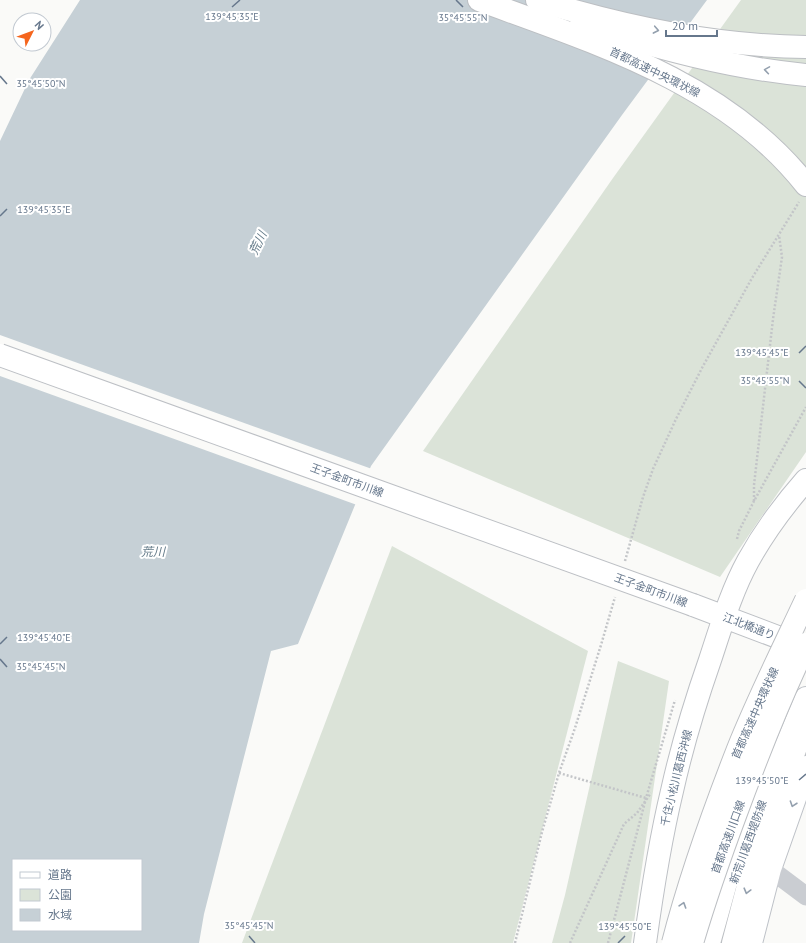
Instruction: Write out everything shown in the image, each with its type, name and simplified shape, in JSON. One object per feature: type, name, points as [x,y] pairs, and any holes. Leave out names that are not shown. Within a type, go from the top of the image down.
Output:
[{"type":"main road","name":"首都高速中央環状線","points":[[479,0],[572,34],[633,60],[683,84],[713,102],[758,135],[785,161],[803,192]]},
{"type":"main road","name":"首都高速中央環状線","points":[[502,0],[627,39],[685,54],[742,66],[806,75]]},
{"type":"main road","name":"首都高速中央環状線","points":[[510,0],[590,30],[642,52],[718,94],[745,113],[773,137],[790,153],[806,172]]},
{"type":"main road","points":[[537,0],[619,23],[692,37],[746,44],[806,47]]},
{"type":"main road","name":"王子金町市川線","points":[[0,355],[693,605]]},
{"type":"main road","points":[[724,617],[748,561],[766,531],[787,501],[806,480]]},
{"type":"main road","name":"首都高速中央環状線","points":[[673,943],[694,869],[738,749],[806,600]]},
{"type":"main road","name":"江北橋通り","points":[[693,605],[806,647]]},
{"type":"main road","name":"千住小松川葛西沖線","points":[[645,943],[654,885],[672,790],[695,704],[724,617]]},
{"type":"main road","name":"首都高速川口線","points":[[692,943],[756,758],[792,672],[806,644]]},
{"type":"main road","points":[[711,943],[734,854],[753,797],[806,657]]},
{"type":"main road","name":"新荒川葛西堤防線","points":[[711,943],[758,812],[806,698]]},
{"type":"main road","points":[[733,943],[754,863],[781,785],[806,722]]},
{"type":"main road","points":[[751,943],[770,869],[806,767]]},
{"type":"main road","points":[[697,943],[714,876]]},
{"type":"street","points":[[770,869],[806,896]]},
{"type":"path","points":[[624,564],[642,497],[676,419],[702,368],[752,278],[803,192]]},
{"type":"path","points":[[754,501],[754,485],[773,319],[782,257],[779,234]]},
{"type":"path","points":[[736,544],[739,532],[754,501],[806,407]]},
{"type":"path","points":[[515,943],[542,832],[615,594]]},
{"type":"path","points":[[608,943],[646,798],[676,698]]},
{"type":"path","points":[[559,773],[646,798]]},
{"type":"path","points":[[570,943],[624,824],[637,813],[646,798],[655,789]]},
{"type":"green space","points":[[741,0],[806,0],[806,452],[720,577],[423,451],[613,178]]},
{"type":"green space","points":[[392,546],[588,651],[513,943],[242,943]]},
{"type":"green space","points":[[618,661],[669,681],[631,943],[552,943],[565,895]]},
{"type":"water","name":"荒川","points":[[80,0],[707,0],[622,115],[371,466],[298,644],[271,651],[204,914],[199,943],[0,943],[0,141],[29,80],[47,52],[52,52],[52,44]]},
{"type":"pier","points":[[0,335],[372,469],[357,505],[0,376]]}]
